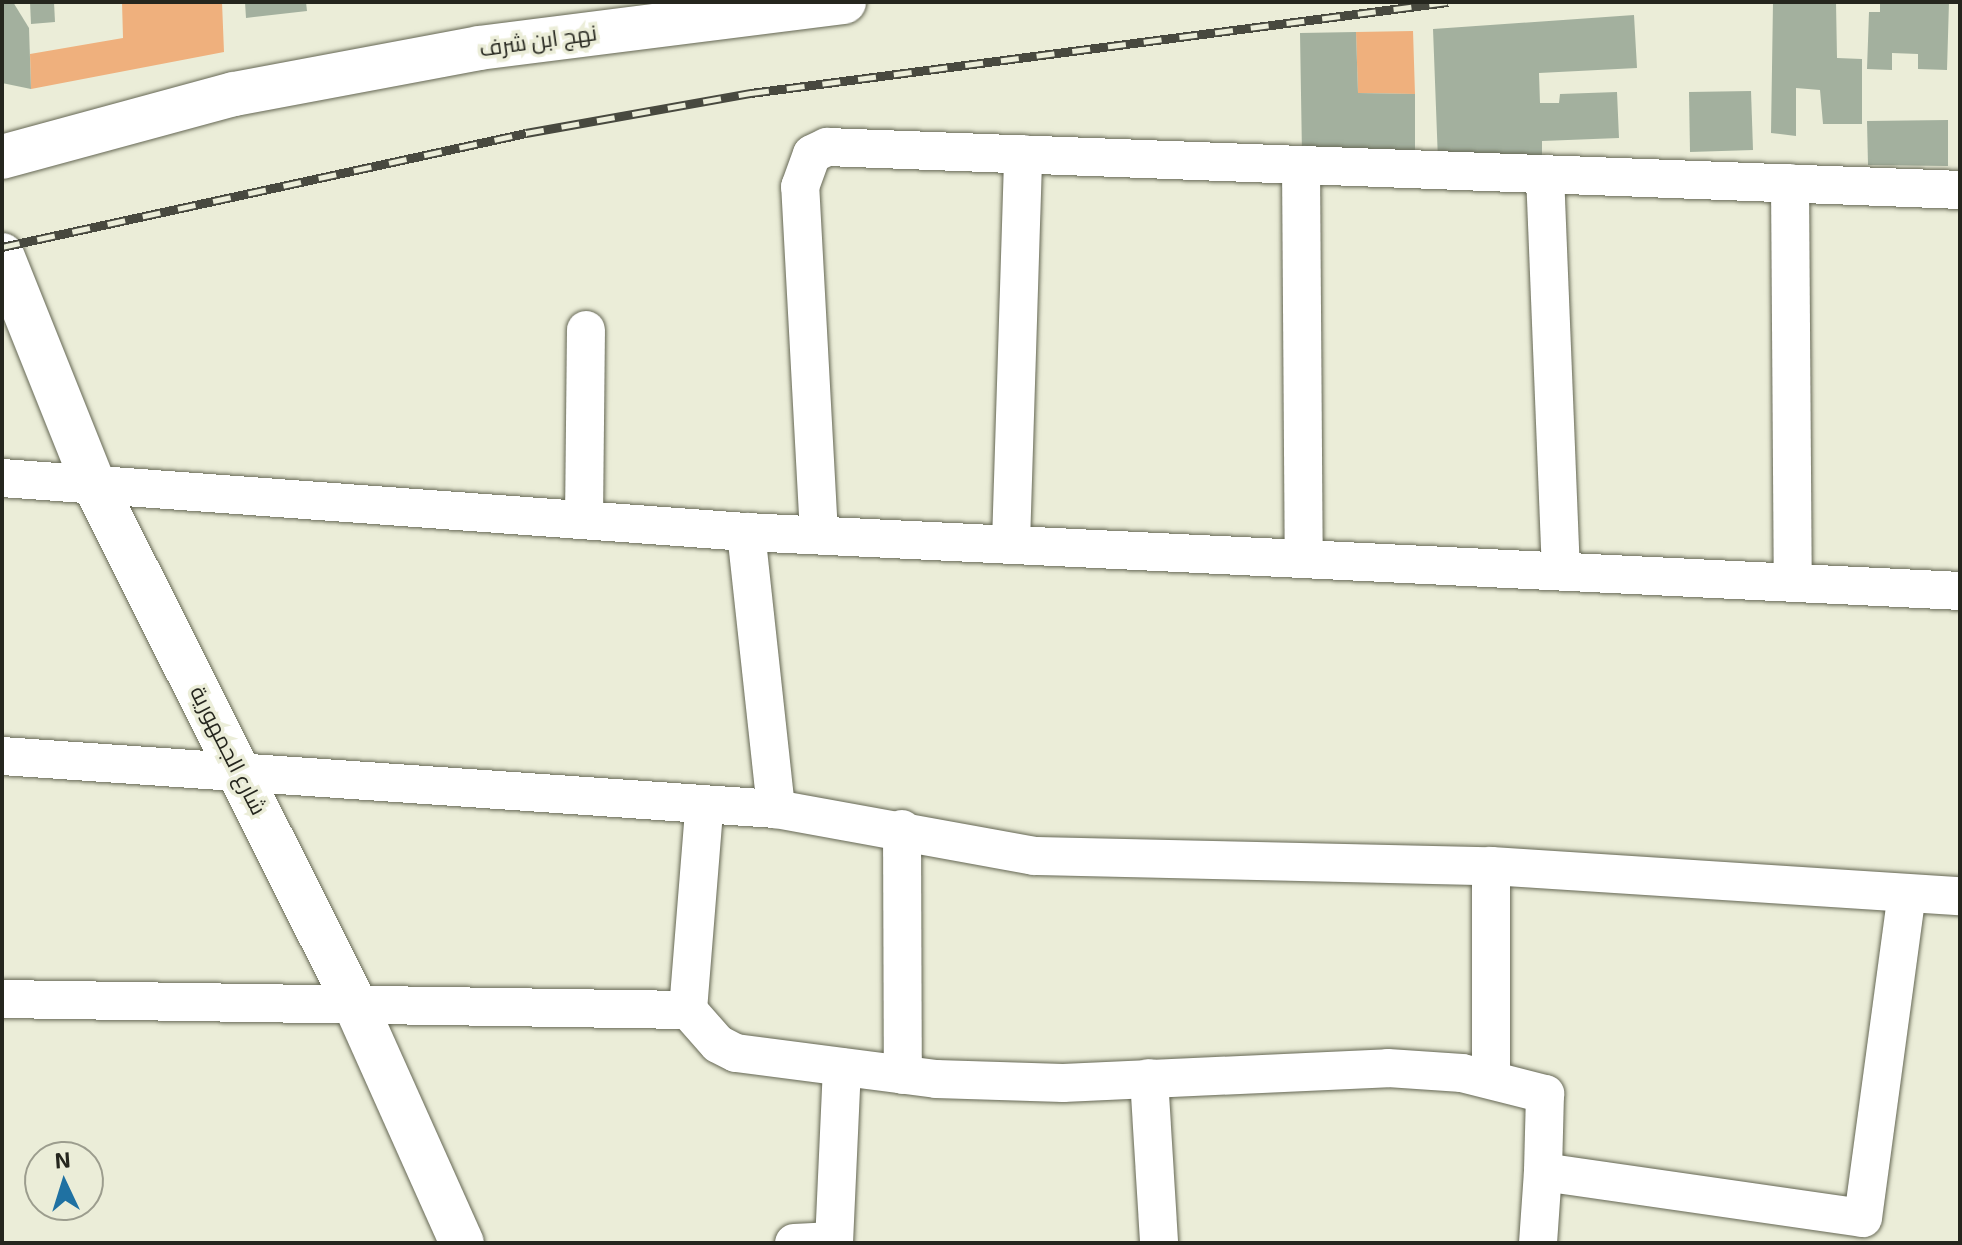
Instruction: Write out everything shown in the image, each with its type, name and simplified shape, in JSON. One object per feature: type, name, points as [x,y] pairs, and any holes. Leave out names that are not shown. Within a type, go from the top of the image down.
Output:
[{"type":"main road","name":"نهج ابن شرف","points":[[2,157],[234,94],[651,12],[844,2]]},
{"type":"main road","name":"نهج ابن شرف","points":[[2,129],[91,110],[234,94]]},
{"type":"main road","name":"شارع الجمهورية","points":[[5,272],[92,480],[242,773],[355,1004],[462,1243]]},
{"type":"street","points":[[819,534],[800,187],[812,154],[827,147],[1960,190]]},
{"type":"street","points":[[1011,543],[1023,154]]},
{"type":"street","points":[[1301,165],[1304,559]]},
{"type":"street","points":[[1545,174],[1561,569]]},
{"type":"street","points":[[1790,183],[1793,581]]},
{"type":"street","points":[[584,519],[586,330]]},
{"type":"street","points":[[2,478],[92,480],[746,532],[1561,569],[1960,591]]},
{"type":"street","points":[[746,532],[776,809]]},
{"type":"street","points":[[2,756],[704,809],[776,809],[902,829],[1034,856],[1491,866],[1960,896]]},
{"type":"street","points":[[688,1010],[704,809]]},
{"type":"street","points":[[902,829],[903,1075]]},
{"type":"street","points":[[1491,866],[1491,1078]]},
{"type":"street","points":[[1543,1172],[1859,1230],[1907,894]]},
{"type":"street","points":[[2,999],[688,1010],[736,1053],[903,1075],[1063,1083],[1388,1068],[1491,1078],[1545,1094],[1538,1243]]},
{"type":"street","points":[[794,1243],[834,1242],[842,1067]]},
{"type":"street","points":[[1149,1078],[1159,1243]]},
{"type":"shaded area","points":[[122,2],[222,2],[224,52],[31,89],[30,54],[123,38]]},
{"type":"shaded area","points":[[1413,31],[1415,94],[1358,93],[1356,32]]},
{"type":"building","points":[[2,2],[13,2],[29,28],[31,89],[2,83]]},
{"type":"building","points":[[30,2],[54,2],[55,22],[31,24]]},
{"type":"building","points":[[245,2],[306,2],[307,11],[246,18]]},
{"type":"building","points":[[1773,2],[1836,2],[1837,58],[1862,59],[1862,124],[1823,124],[1820,90],[1796,88],[1796,136],[1771,133]]},
{"type":"building","points":[[1880,2],[1949,2],[1947,70],[1918,69],[1918,54],[1892,53],[1892,70],[1867,69],[1869,12],[1880,12]]},
{"type":"building","points":[[1634,15],[1637,68],[1539,73],[1540,103],[1559,103],[1560,94],[1617,92],[1619,138],[1542,141],[1542,162],[1438,161],[1433,29]]},
{"type":"building","points":[[1356,32],[1358,93],[1415,94],[1415,158],[1302,155],[1300,33]]},
{"type":"building","points":[[1751,91],[1753,150],[1690,152],[1689,92]]},
{"type":"building","points":[[1948,120],[1948,166],[1868,165],[1867,121]]},
{"type":"railway","points":[[2,247],[526,133],[751,93],[1448,2]]}]
